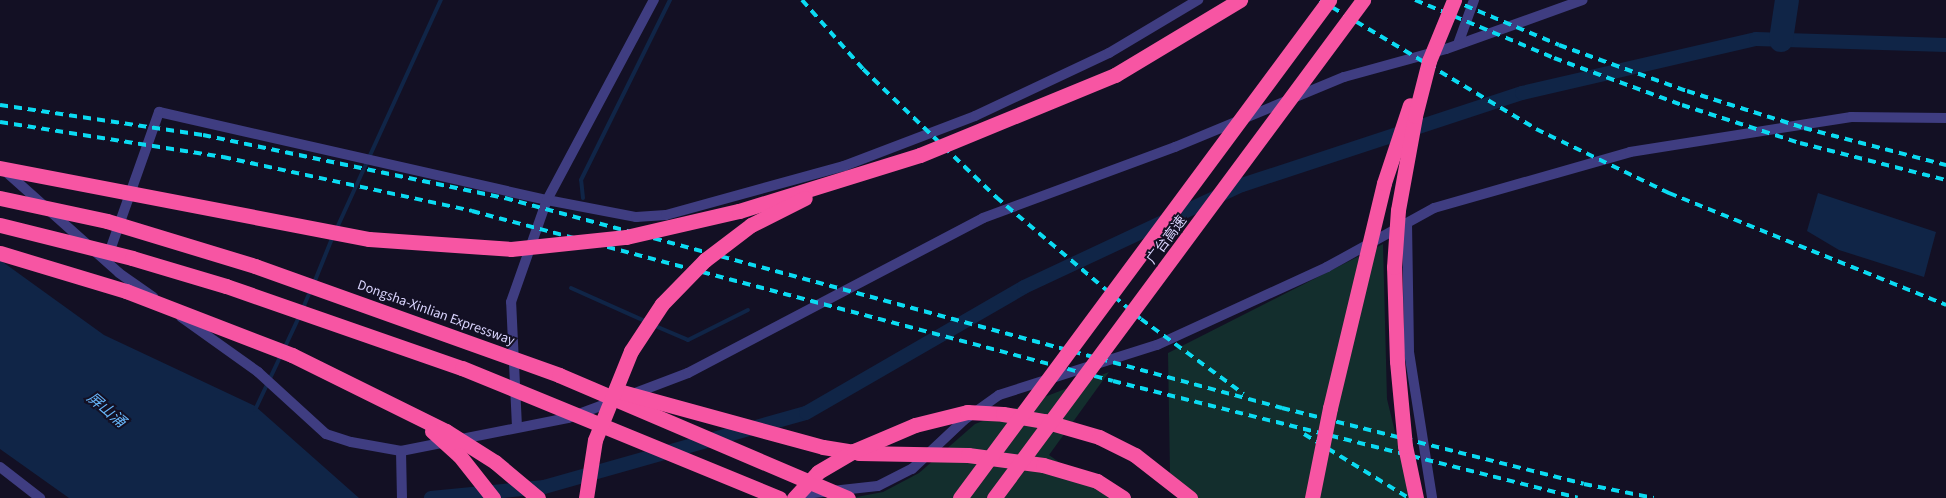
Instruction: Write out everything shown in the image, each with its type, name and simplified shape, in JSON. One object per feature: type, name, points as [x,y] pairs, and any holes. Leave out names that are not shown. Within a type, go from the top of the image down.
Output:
[{"type":"highway","points":[[0,167],[368,239],[511,249],[626,237],[739,211],[920,155],[1114,75],[1240,0]]},
{"type":"highway","name":"广台高速","points":[[960,498],[1329,0]]},
{"type":"highway","name":"广台高速","points":[[994,498],[1363,0]]},
{"type":"highway","points":[[1312,498],[1330,408],[1384,183],[1407,112],[1454,0]]},
{"type":"highway","points":[[1416,498],[1400,403],[1394,267],[1402,185],[1429,61]]},
{"type":"highway","points":[[586,498],[594,440],[631,350],[662,304],[705,260],[751,225],[842,179]]},
{"type":"highway","name":"Dongsha-Xinlian Expressway","points":[[0,198],[108,221],[255,266],[559,375],[848,498]]},
{"type":"highway","points":[[0,225],[132,258],[226,286],[462,368],[779,498]]},
{"type":"highway","points":[[0,253],[126,291],[249,337],[410,412],[473,448],[538,498]]},
{"type":"highway","points":[[559,375],[823,447],[859,453],[990,457],[1043,466],[1096,481],[1122,498]]},
{"type":"highway","points":[[410,412],[458,456],[493,498]]},
{"type":"highway","points":[[794,498],[818,472],[854,451],[906,428],[967,412],[1003,414],[1044,421],[1099,437],[1135,455],[1190,498]]},
{"type":"street","points":[[516,427],[511,302],[547,200],[654,0]]},
{"type":"street","points":[[106,261],[160,112],[547,200],[636,217],[666,215],[844,166],[993,108],[1109,53],[1198,0]]},
{"type":"street","points":[[1458,44],[1474,0]]},
{"type":"street","points":[[0,167],[106,261],[258,372],[326,434],[401,451],[568,418],[688,373],[984,218],[1175,147],[1344,77],[1458,44],[1583,0]]},
{"type":"street","points":[[766,498],[878,486],[912,469],[964,420],[999,395],[1157,345],[1327,266],[1434,208],[1630,152],[1851,116],[1946,118]]},
{"type":"street","points":[[1407,223],[1409,352],[1432,498]]},
{"type":"street","points":[[401,451],[402,498]]},
{"type":"street","points":[[0,467],[40,498]]},
{"type":"green space","points":[[1383,244],[1387,399],[1411,498],[1197,498],[1170,473],[1168,353]]},
{"type":"green space","points":[[1109,372],[1049,455],[1109,498],[851,498],[883,492],[919,473],[975,424]]},
{"type":"water","points":[[1818,193],[1936,232],[1924,277],[1839,250],[1807,231]]},
{"type":"water","name":"屏山涌","points":[[0,260],[104,335],[255,406],[359,498],[69,498],[0,449]]},
{"type":"waterway","points":[[336,230],[441,0]]},
{"type":"waterway","points":[[583,198],[581,180],[670,0]]},
{"type":"waterway","points":[[1781,40],[1787,0]]},
{"type":"waterway","points":[[431,498],[544,487],[806,413],[1024,287],[1242,185],[1522,93],[1756,39],[1946,45]]},
{"type":"waterway","points":[[314,283],[333,236]]},
{"type":"waterway","points":[[571,288],[647,322]]},
{"type":"waterway","points":[[303,308],[311,289]]},
{"type":"waterway","points":[[653,325],[688,340],[748,310]]},
{"type":"waterway","points":[[284,349],[300,315]]},
{"type":"waterway","points":[[255,410],[281,355]]},
{"type":"railway","points":[[802,0],[863,69],[996,197],[1141,319],[1244,394]]},
{"type":"railway","points":[[1320,0],[1536,129],[1669,193],[1946,305]]},
{"type":"railway","points":[[1415,0],[1554,58],[1682,105],[1800,143],[1946,180]]},
{"type":"railway","points":[[1452,0],[1559,45],[1687,91],[1804,128],[1946,165]]},
{"type":"railway","points":[[0,105],[203,135],[505,198],[1282,408],[1584,484],[1654,498]]},
{"type":"railway","points":[[0,122],[223,157],[472,211],[1113,381],[1578,498]]},
{"type":"railway","points":[[1304,434],[1409,498]]}]
